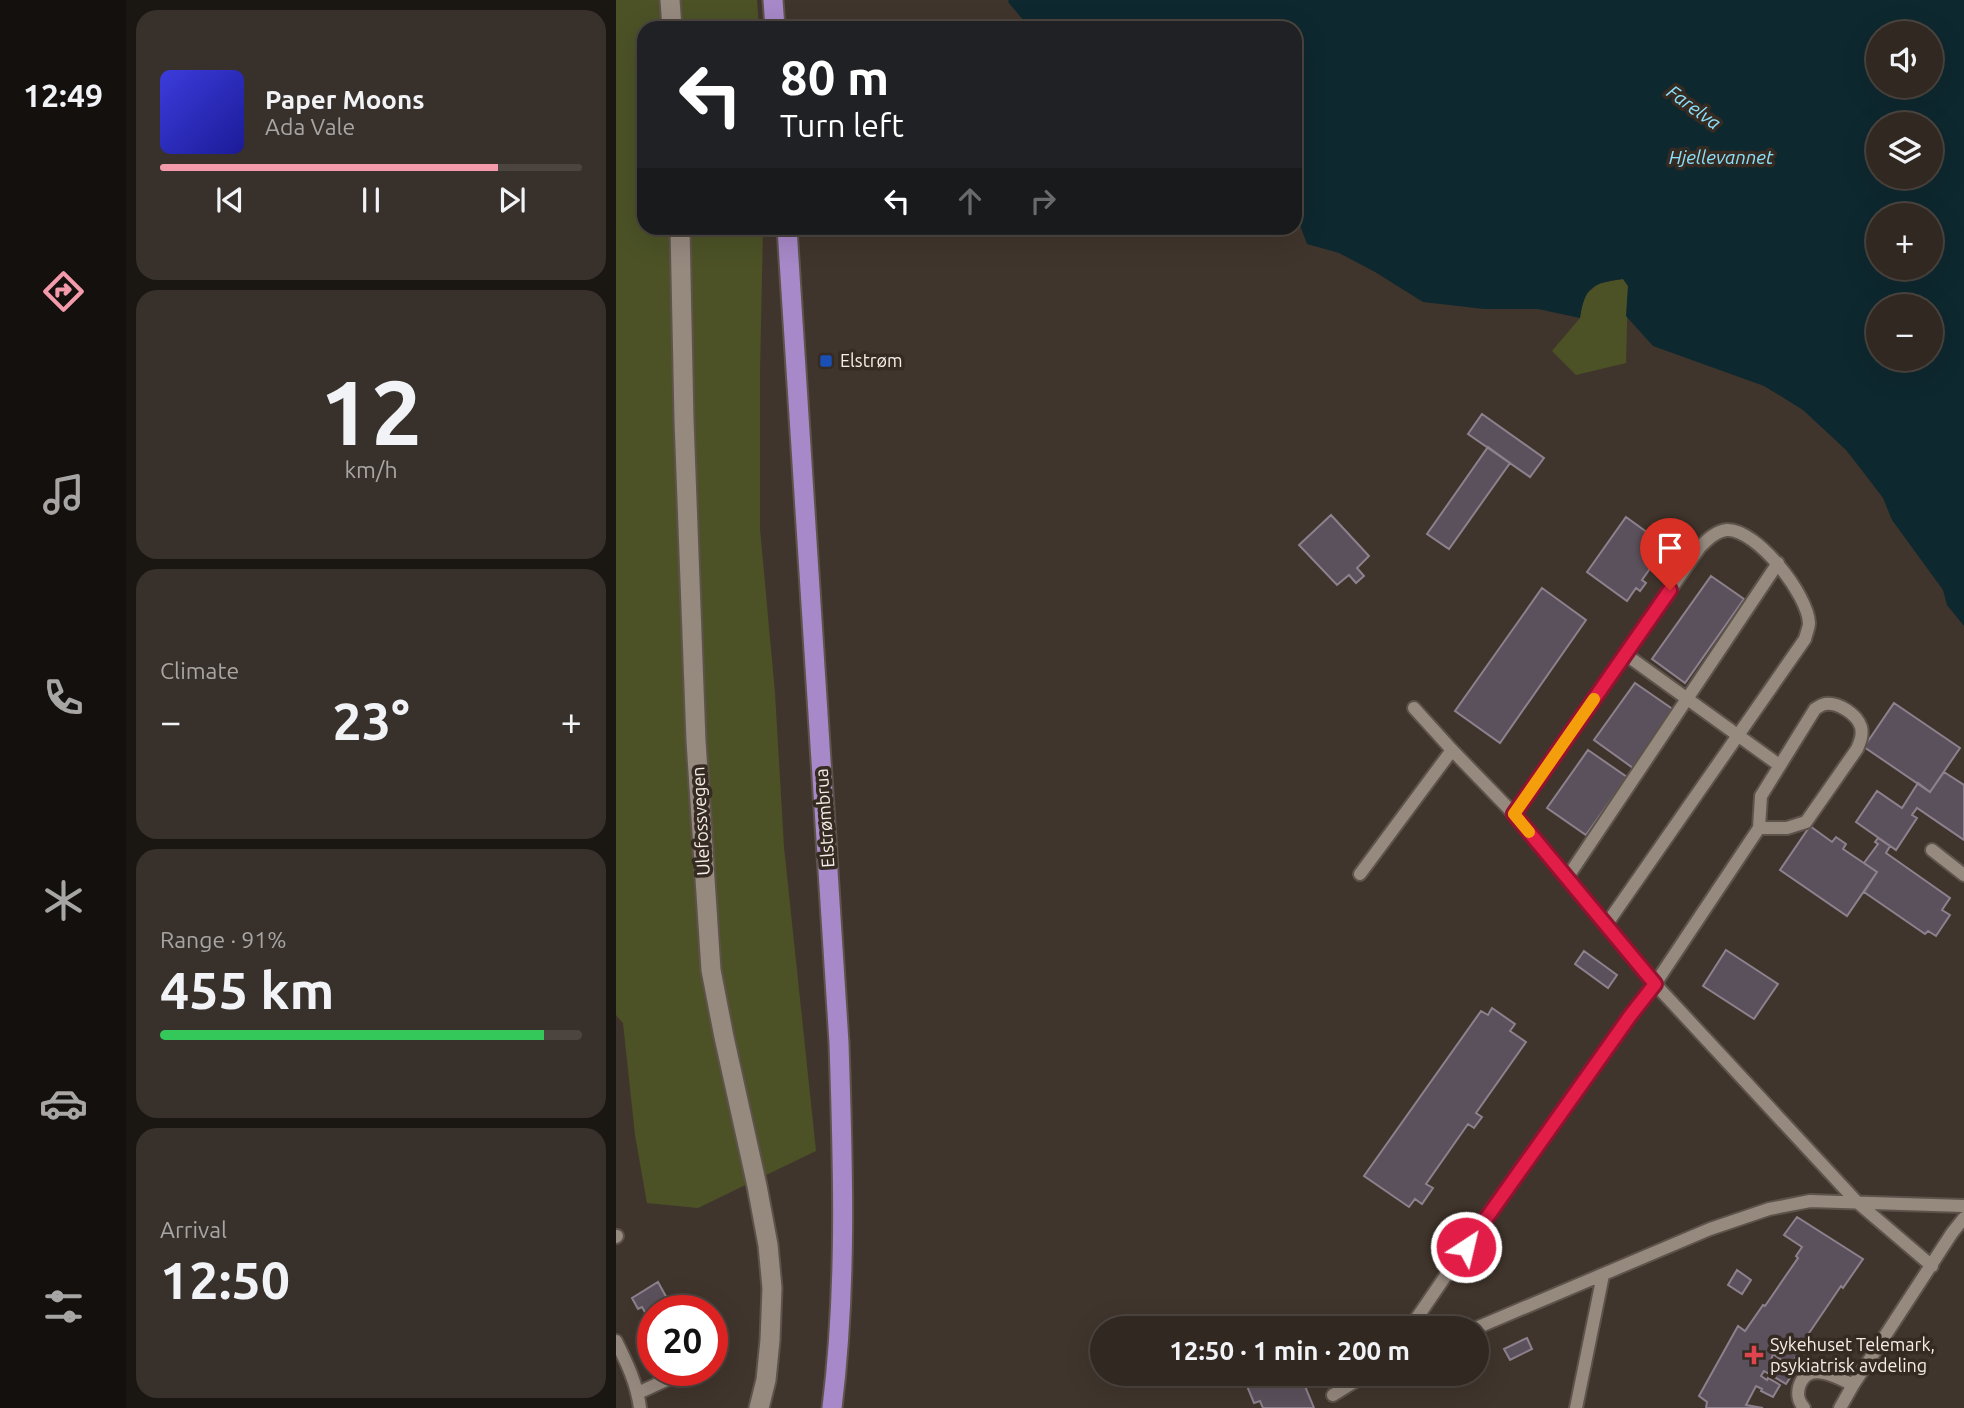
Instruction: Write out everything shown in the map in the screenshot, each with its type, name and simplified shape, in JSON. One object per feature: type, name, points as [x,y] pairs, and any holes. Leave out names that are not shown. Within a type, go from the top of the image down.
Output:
[{"type":"main road","points":[[773,0],[774,21]]},
{"type":"main road","name":"Elstrømbrua","points":[[787,235],[839,1043],[842,1143],[840,1321],[832,1408]]},
{"type":"street","points":[[670,0],[672,21]]},
{"type":"street","name":"Ulefossvegen","points":[[680,235],[696,741],[711,970],[757,1186],[768,1245],[772,1288],[769,1353],[759,1408]]},
{"type":"lane","points":[[1514,814],[1700,547],[1712,536],[1725,530],[1738,531],[1765,550],[1779,564],[1804,605],[1809,623],[1805,639],[1606,925]]},
{"type":"lane","points":[[1567,878],[1779,564]]},
{"type":"lane","points":[[1625,654],[1779,765]]},
{"type":"lane","points":[[1418,1316],[1655,984],[1759,828],[1761,796],[1815,709],[1826,704],[1841,706],[1855,717],[1861,726],[1861,740],[1857,749],[1806,822],[1787,828],[1759,828]]},
{"type":"lane","points":[[1414,708],[1514,814],[1655,984],[1857,1202],[1931,1266]]},
{"type":"lane","points":[[1360,874],[1452,750]]},
{"type":"lane","points":[[1932,850],[1964,875]]},
{"type":"lane","points":[[1489,1323],[1710,1229],[1769,1209],[1810,1201],[1964,1206]]},
{"type":"lane","points":[[1840,1408],[1964,1218]]},
{"type":"lane","points":[[1576,1408],[1603,1275]]},
{"type":"lane","points":[[616,1342],[638,1394],[640,1408]]},
{"type":"lane","points":[[1804,1408],[1798,1398],[1798,1391],[1804,1378],[1811,1372],[1833,1375],[1853,1385]]},
{"type":"lane","points":[[638,1394],[654,1386]]},
{"type":"lane","points":[[1333,1395],[1348,1386]]},
{"type":"green space","points":[[616,0],[757,0],[758,21],[637,21],[637,235],[763,235],[760,529],[775,693],[784,847],[816,1151],[698,1208],[647,1203],[635,1135],[623,1023],[616,1015]]},
{"type":"green space","points":[[1623,279],[1628,286],[1626,363],[1576,375],[1552,351],[1580,318],[1583,297],[1599,283]]},
{"type":"water","name":"Hjellevannet","points":[[1964,0],[1964,626],[1947,605],[1943,590],[1892,520],[1883,498],[1846,450],[1803,410],[1764,386],[1653,346],[1626,316],[1628,286],[1623,279],[1604,282],[1592,288],[1584,299],[1580,318],[1538,309],[1484,309],[1423,302],[1339,253],[1307,244],[1302,231],[1302,21],[1024,21],[1008,2]]},
{"type":"building","points":[[1482,414],[1544,458],[1530,477],[1468,434]]},
{"type":"building","points":[[1488,447],[1510,463],[1449,549],[1427,534]]},
{"type":"building","points":[[1331,515],[1369,556],[1357,568],[1364,576],[1356,583],[1349,575],[1337,585],[1299,545]]},
{"type":"building","points":[[1626,517],[1666,546],[1642,580],[1646,583],[1640,591],[1636,588],[1627,601],[1587,572]]},
{"type":"building","points":[[1711,576],[1744,599],[1685,683],[1652,659]]},
{"type":"building","points":[[1542,588],[1586,620],[1500,743],[1455,711]]},
{"type":"building","points":[[1635,683],[1674,710],[1633,768],[1594,740]]},
{"type":"building","points":[[1894,703],[1960,748],[1930,792],[1864,747]]},
{"type":"building","points":[[1588,750],[1627,777],[1586,835],[1547,808]]},
{"type":"building","points":[[1944,772],[1964,785],[1964,840],[1917,808],[1912,815],[1917,818],[1896,850],[1856,822],[1877,791],[1902,808],[1918,783],[1930,792]]},
{"type":"building","points":[[1810,826],[1832,842],[1836,837],[1846,844],[1843,849],[1877,872],[1847,916],[1780,870]]},
{"type":"building","points":[[1878,838],[1890,846],[1886,853],[1950,898],[1942,910],[1950,915],[1936,936],[1928,931],[1925,934],[1864,892],[1877,872],[1864,863],[1878,844],[1875,842]]},
{"type":"building","points":[[1726,950],[1778,984],[1754,1019],[1703,986]]},
{"type":"building","points":[[1584,951],[1617,975],[1608,988],[1575,964]]},
{"type":"building","points":[[1492,1008],[1515,1024],[1510,1031],[1526,1042],[1476,1113],[1482,1117],[1474,1128],[1468,1124],[1426,1184],[1433,1188],[1422,1204],[1415,1199],[1409,1207],[1364,1176],[1481,1011],[1488,1015]]},
{"type":"building","points":[[1797,1217],[1863,1259],[1843,1288],[1841,1286],[1790,1366],[1773,1354],[1771,1360],[1793,1373],[1786,1384],[1764,1371],[1761,1376],[1780,1385],[1773,1397],[1756,1386],[1746,1405],[1763,1408],[1706,1408],[1707,1402],[1699,1396],[1738,1326],[1745,1331],[1798,1258],[1796,1256],[1802,1247],[1784,1235]]},
{"type":"building","points":[[1737,1270],[1751,1280],[1742,1294],[1728,1285]]},
{"type":"building","points":[[658,1282],[665,1295],[637,1295],[637,1307],[632,1298]]},
{"type":"building","points":[[1527,1338],[1532,1349],[1510,1360],[1504,1349]]},
{"type":"building","points":[[1247,1386],[1305,1386],[1314,1408],[1263,1408],[1260,1401],[1254,1403]]},
{"type":"slow traffic","points":[[1529,832],[1514,814],[1594,699]]},
{"type":"place","name":"Elstrøm","points":[[826,361]]},
{"type":"place","name":"Sykehuset Telemark, psykiatrisk avdeling","points":[[1754,1355]]},
{"type":"route","points":[[1466,1247],[1655,984],[1514,814],[1670,590]]},
{"type":"water label","name":"Farelva","points":[[1694,107]]}]
